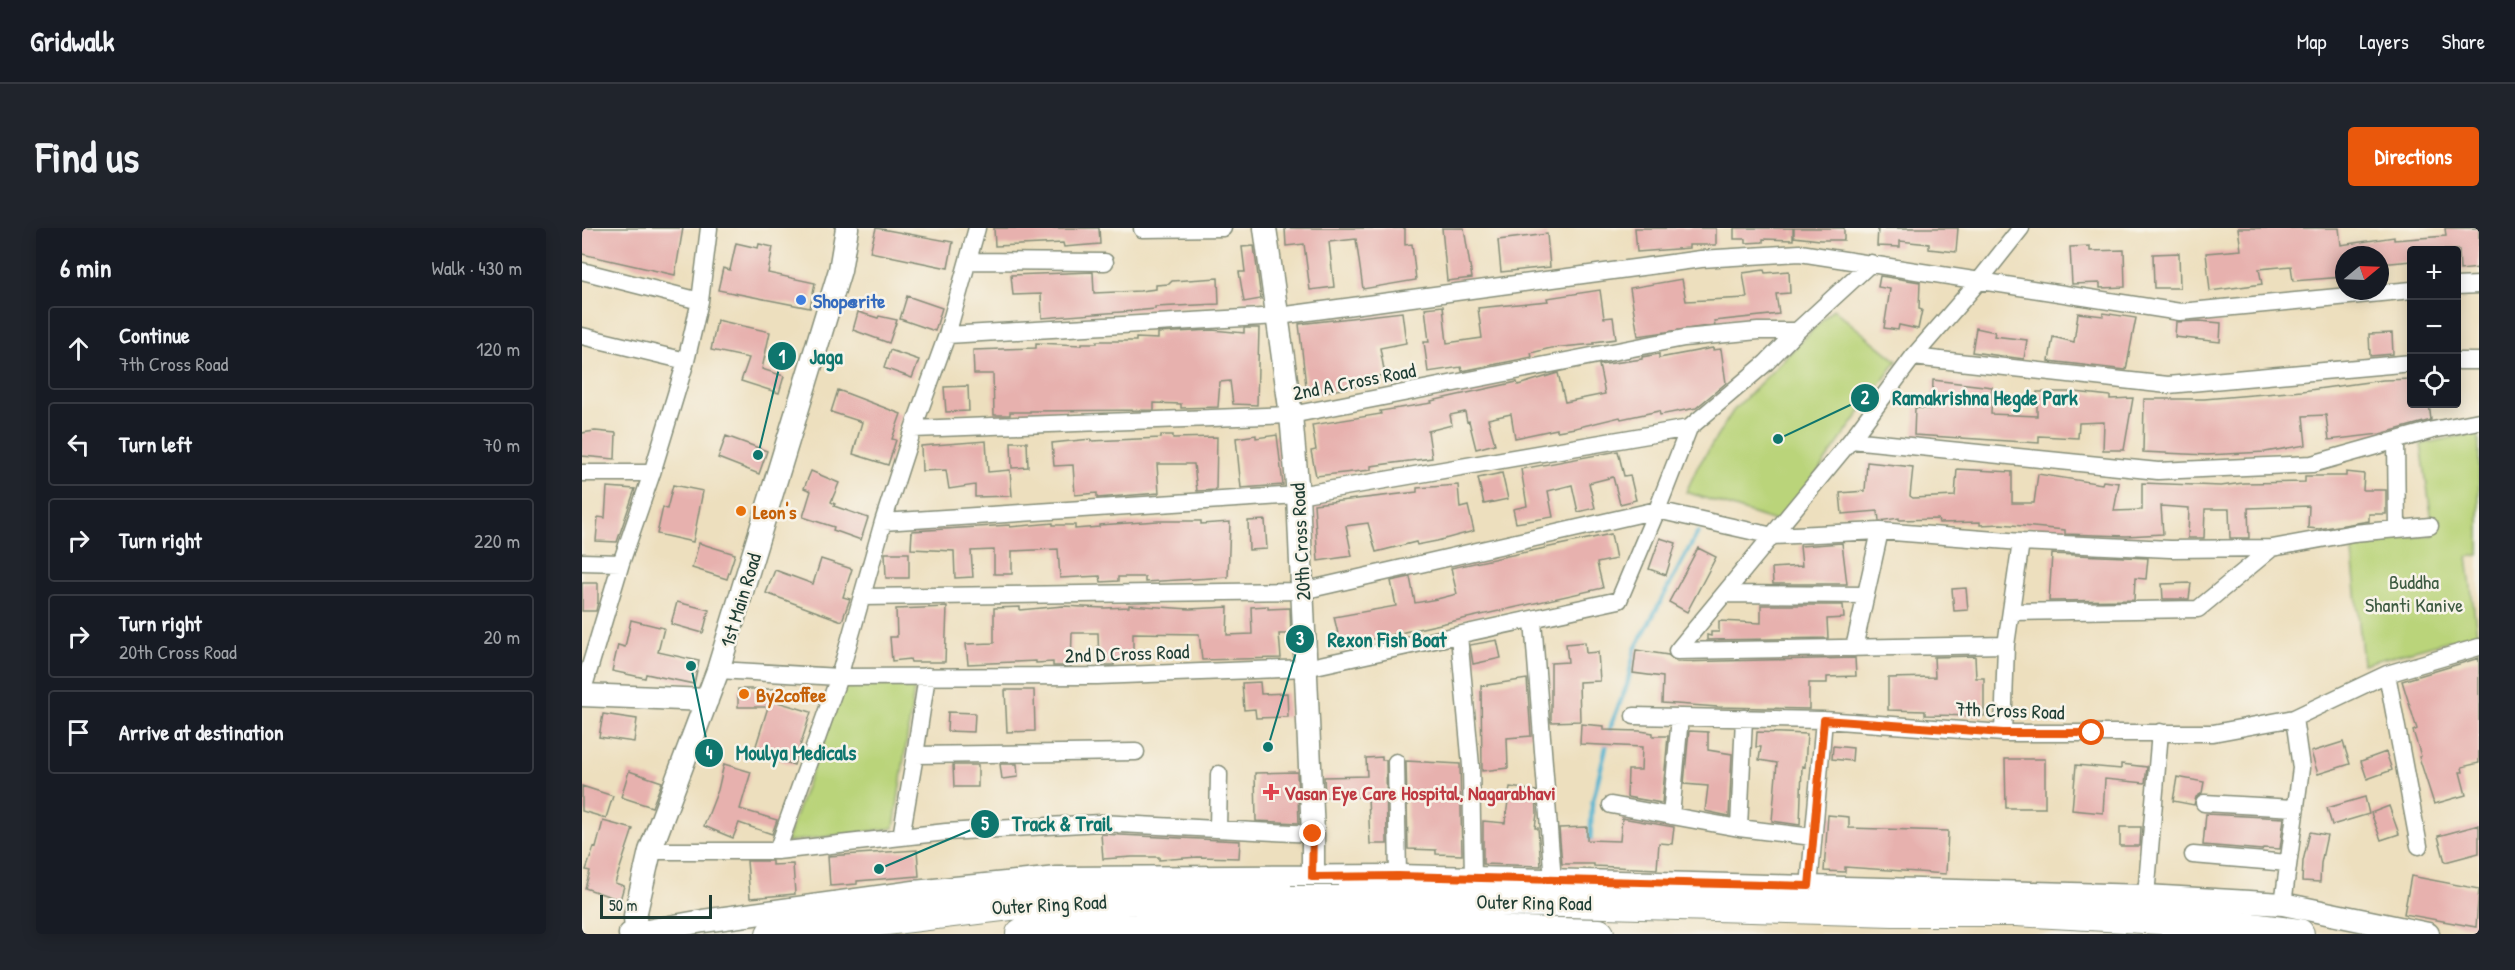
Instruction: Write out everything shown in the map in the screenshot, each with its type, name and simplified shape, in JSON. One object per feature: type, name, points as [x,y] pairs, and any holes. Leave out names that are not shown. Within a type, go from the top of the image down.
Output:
[{"type":"highway","name":"Outer Ring Road","points":[[771,934],[1010,905],[1139,899],[1314,918],[1599,934]]},
{"type":"highway","name":"Outer Ring Road","points":[[1021,934],[1143,929],[1569,902],[1893,911],[2016,911],[2196,921],[2299,934]]},
{"type":"street","points":[[707,700],[582,694],[621,563],[652,473],[686,361],[700,301],[709,228]]},
{"type":"street","name":"1st Main Road","points":[[634,934],[635,916],[650,851],[718,670],[840,270],[847,228]]},
{"type":"street","points":[[777,851],[839,677],[913,429],[947,335],[977,228]]},
{"type":"street","points":[[1142,229],[1223,228]]},
{"type":"street","name":"20th Cross Road","points":[[1265,228],[1279,316],[1298,495],[1313,834],[1314,918]]},
{"type":"street","points":[[2006,645],[1677,651],[1851,441],[1913,357],[1979,281],[2021,228]]},
{"type":"street","points":[[947,335],[1279,316],[1701,259],[1800,253],[2180,312],[2407,290]]},
{"type":"street","points":[[968,261],[1105,262]]},
{"type":"street","points":[[1658,510],[1689,428],[1766,363],[1797,331],[1872,263]]},
{"type":"street","points":[[582,271],[700,301]]},
{"type":"street","points":[[2461,286],[2479,285]]},
{"type":"street","name":"2nd A Cross Road","points":[[913,429],[1291,415],[1684,338],[1758,331],[1797,331]]},
{"type":"street","points":[[582,336],[686,361]]},
{"type":"street","points":[[1913,357],[2168,385],[2407,363]]},
{"type":"street","points":[[2461,361],[2479,361]]},
{"type":"street","points":[[1851,441],[2158,471],[2312,464],[2479,421]]},
{"type":"street","points":[[884,522],[1298,495],[1689,428]]},
{"type":"street","points":[[2396,441],[2397,529]]},
{"type":"street","points":[[582,473],[652,473]]},
{"type":"street","points":[[862,597],[1302,591],[1658,510],[1773,536],[1880,531],[2021,542],[2170,549],[2272,548],[2354,533],[2430,526]]},
{"type":"street","name":"2nd D Cross Road","points":[[718,670],[839,677],[1097,676],[1306,668],[1619,600],[1658,510]]},
{"type":"street","points":[[1854,648],[1880,531]]},
{"type":"street","points":[[2003,733],[2006,645],[2021,542]]},
{"type":"street","points":[[2011,612],[2198,609],[2272,548]]},
{"type":"street","points":[[582,562],[621,563]]},
{"type":"street","points":[[1726,594],[1866,595]]},
{"type":"street","points":[[1533,620],[1553,881]]},
{"type":"street","points":[[1459,636],[1471,766],[1473,878]]},
{"type":"street","name":"7th Cross Road","points":[[1634,716],[1824,720],[2003,733],[2212,733],[2294,718],[2387,674],[2479,647]]},
{"type":"street","points":[[2387,674],[2419,846]]},
{"type":"street","points":[[901,837],[927,676]]},
{"type":"street","points":[[1671,816],[1680,717]]},
{"type":"street","points":[[1738,828],[1744,718]]},
{"type":"street","points":[[2283,904],[2301,768],[2294,718]]},
{"type":"street","points":[[1809,886],[1824,720]]},
{"type":"street","points":[[2146,896],[2160,732]]},
{"type":"street","points":[[915,756],[1136,752]]},
{"type":"street","points":[[1396,762],[1398,876]]},
{"type":"street","points":[[1218,829],[1219,774]]},
{"type":"street","points":[[2204,803],[2296,808]]},
{"type":"street","points":[[1611,805],[1738,828],[1813,837]]},
{"type":"street","points":[[650,851],[777,851],[946,832],[1100,823],[1313,834]]},
{"type":"street","points":[[2193,855],[2288,863]]},
{"type":"street","points":[[634,934],[703,921],[914,892],[1056,878],[1398,876],[2146,896],[2283,904],[2428,934]]},
{"type":"green space","points":[[1833,309],[1897,361],[1781,523],[1686,492],[1697,468],[1733,411]]},
{"type":"green space","name":"Buddha Shanti Kanive","points":[[2479,432],[2479,555],[2467,557],[2477,633],[2363,664],[2351,542],[2434,535],[2421,444]]},
{"type":"green space","points":[[915,683],[894,828],[786,842],[842,687]]},
{"type":"building","points":[[582,228],[683,228],[675,275],[582,254]]},
{"type":"building","points":[[876,228],[953,242],[948,268],[870,252]]},
{"type":"building","points":[[994,228],[1099,228],[1100,244],[1064,247],[1063,243],[995,246]]},
{"type":"building","points":[[1285,228],[1405,228],[1405,245],[1412,244],[1416,280],[1363,289],[1356,239],[1329,242],[1334,287],[1310,290],[1304,244],[1286,246]]},
{"type":"building","points":[[1442,228],[1464,228],[1472,278],[1447,281]]},
{"type":"building","points":[[1635,228],[1716,228],[1716,245],[1689,245],[1689,248],[1637,252]]},
{"type":"building","points":[[1734,228],[1793,228],[1793,240],[1763,239],[1763,242],[1746,243],[1746,239],[1734,239]]},
{"type":"building","points":[[1794,228],[1844,228],[1844,240],[1794,237]]},
{"type":"building","points":[[1878,228],[1958,228],[1956,252],[1929,249],[1929,244],[1900,241],[1900,247],[1877,246]]},
{"type":"building","points":[[2238,228],[2339,228],[2341,245],[2394,237],[2394,240],[2446,236],[2445,228],[2479,228],[2479,268],[2461,270],[2461,246],[2407,246],[2407,261],[2389,263],[2389,246],[2335,246],[2335,278],[2293,281],[2291,266],[2259,269],[2262,284],[2210,291],[2206,253],[2241,250]]},
{"type":"building","points":[[1547,234],[1550,267],[1501,272],[1498,240]]},
{"type":"building","points":[[736,243],[758,248],[759,244],[773,247],[768,273],[815,283],[810,308],[718,290],[723,268],[730,270]]},
{"type":"building","points":[[1254,246],[1261,299],[1244,302],[1239,272],[1245,272],[1242,247]]},
{"type":"building","points":[[2090,246],[2090,251],[2124,250],[2125,287],[2100,288],[2100,283],[2072,284],[2070,247]]},
{"type":"building","points":[[2179,253],[2180,288],[2154,288],[2153,254]]},
{"type":"building","points":[[1764,270],[1765,273],[1789,271],[1790,293],[1776,294],[1779,314],[1714,321],[1715,325],[1638,336],[1630,288],[1682,279],[1686,301],[1747,298],[1743,273]]},
{"type":"building","points":[[1093,272],[1094,293],[1140,291],[1156,289],[1156,285],[1169,284],[1172,281],[1218,278],[1219,304],[1155,307],[1155,309],[1042,318],[1041,294],[1013,295],[1011,275]]},
{"type":"building","points":[[1880,276],[1920,282],[1919,309],[1922,310],[1918,329],[1899,325],[1898,330],[1884,328],[1890,289],[1878,287]]},
{"type":"building","points":[[1600,290],[1604,318],[1613,317],[1616,339],[1594,342],[1594,344],[1551,348],[1531,353],[1532,357],[1462,371],[1461,367],[1428,372],[1424,342],[1429,342],[1425,308],[1443,306],[1447,343],[1482,338],[1478,308],[1548,301],[1547,298]]},
{"type":"building","points":[[907,296],[942,308],[935,331],[900,319]]},
{"type":"building","points":[[858,312],[878,318],[879,316],[897,320],[889,343],[853,330]]},
{"type":"building","points":[[1402,312],[1406,343],[1380,348],[1385,375],[1372,377],[1373,383],[1366,385],[1307,395],[1299,324]]},
{"type":"building","points":[[2078,313],[2103,316],[2103,313],[2136,318],[2126,370],[2049,361],[2053,337],[2074,342]]},
{"type":"building","points":[[717,320],[770,332],[762,369],[784,376],[779,393],[741,381],[749,358],[711,350]]},
{"type":"building","points":[[2176,322],[2221,323],[2220,342],[2175,337]]},
{"type":"building","points":[[1244,328],[1259,328],[1257,405],[1233,404],[1230,381],[1220,382],[1218,407],[1181,408],[1181,404],[1154,403],[1154,410],[1030,411],[994,415],[993,374],[974,374],[973,350],[1036,348],[1036,343],[1082,345],[1082,343],[1097,343],[1097,341],[1158,339],[1158,333],[1213,330],[1244,333]]},
{"type":"building","points":[[1976,328],[1995,332],[1994,336],[2027,340],[2024,359],[1972,352]]},
{"type":"building","points":[[2392,333],[2393,354],[2370,356],[2369,334]]},
{"type":"building","points":[[1713,348],[1713,350],[1721,349],[1726,383],[1696,408],[1660,415],[1659,411],[1621,419],[1620,417],[1575,428],[1557,431],[1557,429],[1515,438],[1511,414],[1488,419],[1495,444],[1476,449],[1465,412],[1450,415],[1452,425],[1428,431],[1432,458],[1371,466],[1371,470],[1316,476],[1311,451],[1316,450],[1312,425],[1381,414],[1380,411],[1432,403],[1431,401],[1517,382],[1518,385],[1558,373],[1565,402],[1605,394],[1599,365],[1642,359],[1642,357],[1659,354],[1659,358]]},
{"type":"building","points":[[890,350],[919,360],[912,378],[884,368]]},
{"type":"building","points":[[2407,379],[2407,408],[2430,408],[2431,420],[2380,434],[2329,440],[2326,415],[2303,416],[2306,445],[2265,452],[2207,455],[2143,452],[2144,399],[2204,399],[2302,391],[2383,380]]},
{"type":"building","points":[[1933,380],[1992,387],[1991,414],[2037,416],[2037,392],[2075,392],[2110,396],[2110,399],[2133,398],[2124,450],[2103,450],[2104,422],[2079,423],[2078,438],[2039,436],[2039,443],[1914,435],[1915,408],[1932,409]]},
{"type":"building","points":[[968,386],[969,411],[946,412],[944,387]]},
{"type":"building","points":[[838,390],[901,414],[892,439],[896,440],[888,465],[853,454],[862,422],[831,412]]},
{"type":"building","points":[[595,431],[616,433],[615,459],[582,456],[582,433]]},
{"type":"building","points":[[1161,435],[1173,435],[1173,438],[1217,437],[1216,490],[1197,491],[1194,464],[1157,464],[1159,493],[1097,498],[1097,493],[1075,495],[1073,465],[1054,466],[1052,443],[1091,439],[1091,441],[1161,438]]},
{"type":"building","points":[[1256,435],[1256,438],[1277,435],[1283,485],[1241,488],[1236,438]]},
{"type":"building","points":[[726,436],[767,451],[759,474],[718,458]]},
{"type":"building","points":[[986,441],[988,472],[1010,470],[1012,496],[975,497],[975,485],[949,489],[946,470],[922,471],[921,446]]},
{"type":"building","points":[[1011,442],[1027,442],[1028,467],[1012,468]]},
{"type":"building","points":[[1618,451],[1624,476],[1630,475],[1636,500],[1620,504],[1613,477],[1589,483],[1595,508],[1578,512],[1572,485],[1548,491],[1553,517],[1516,523],[1513,509],[1527,506],[1521,469]]},
{"type":"building","points":[[1867,462],[1913,467],[1910,496],[1913,498],[1955,496],[1957,469],[2012,472],[2012,503],[2034,503],[2038,474],[2102,484],[2103,481],[2119,483],[2114,511],[2142,510],[2142,483],[2221,486],[2243,483],[2305,482],[2305,476],[2346,476],[2346,472],[2364,474],[2363,490],[2386,490],[2386,514],[2369,514],[2369,521],[2319,529],[2308,528],[2309,506],[2248,508],[2249,538],[2230,538],[2229,509],[2205,509],[2204,538],[2188,538],[2189,508],[2161,506],[2163,534],[2126,536],[2065,534],[2065,530],[2001,524],[1980,525],[1980,522],[1939,523],[1938,519],[1899,520],[1899,518],[1879,521],[1878,511],[1842,514],[1840,493],[1865,491]]},
{"type":"building","points":[[811,471],[839,483],[831,502],[835,504],[834,506],[868,518],[861,540],[833,530],[834,527],[803,517],[811,491],[804,488]]},
{"type":"building","points":[[1502,473],[1508,499],[1484,504],[1478,478]]},
{"type":"building","points":[[673,485],[703,491],[693,542],[657,534],[663,507],[667,509]]},
{"type":"building","points":[[1458,485],[1460,508],[1468,506],[1474,531],[1437,541],[1417,545],[1416,542],[1376,552],[1368,523],[1346,526],[1352,556],[1318,561],[1314,504],[1417,492],[1417,488]]},
{"type":"building","points":[[607,487],[635,489],[617,542],[596,541],[598,517],[605,518]]},
{"type":"building","points":[[1265,520],[1267,549],[1249,550],[1248,521]]},
{"type":"building","points":[[1158,521],[1201,521],[1201,524],[1230,522],[1228,577],[1145,582],[1145,577],[1118,577],[1118,581],[1101,582],[1100,576],[1060,578],[1058,549],[1012,551],[1012,574],[994,574],[994,550],[971,551],[973,577],[955,578],[954,551],[911,549],[912,531],[1053,523],[1053,525],[1075,525],[1075,529]]},
{"type":"building","points":[[1611,534],[1616,559],[1597,563],[1603,588],[1341,646],[1334,617],[1396,606],[1391,581],[1410,577],[1415,603],[1437,599],[1457,594],[1451,568]]},
{"type":"building","points":[[1660,538],[1676,543],[1666,575],[1649,569]]},
{"type":"building","points":[[699,543],[735,554],[727,579],[692,568]]},
{"type":"building","points":[[1842,543],[1847,584],[1773,584],[1772,568],[1802,566],[1800,546]]},
{"type":"building","points":[[1698,548],[1716,557],[1687,612],[1669,602]]},
{"type":"building","points":[[885,553],[909,553],[909,578],[886,578]]},
{"type":"building","points":[[2052,554],[2148,558],[2146,579],[2135,578],[2134,600],[2049,601]]},
{"type":"building","points":[[821,559],[852,569],[843,597],[850,599],[842,621],[766,593],[775,570],[813,584]]},
{"type":"building","points":[[582,583],[598,583],[596,611],[582,611]]},
{"type":"building","points":[[2191,583],[2189,599],[2163,599],[2162,584]]},
{"type":"building","points":[[1966,588],[1968,610],[1954,611],[1952,589]]},
{"type":"building","points":[[677,602],[709,610],[703,633],[671,624]]},
{"type":"building","points":[[1129,605],[1190,609],[1228,607],[1227,635],[1252,634],[1251,607],[1290,608],[1291,634],[1279,634],[1281,658],[1202,660],[1199,634],[1133,633],[1133,661],[1114,661],[1114,665],[1099,665],[1098,633],[1072,633],[1071,666],[1053,666],[1053,662],[1036,663],[1036,661],[968,664],[966,644],[994,643],[994,608],[1020,607],[1020,610],[1063,606],[1104,608],[1129,607]]},
{"type":"building","points":[[1761,605],[1843,605],[1844,618],[1827,619],[1828,638],[1707,640],[1707,635],[1711,636],[1711,632],[1719,632],[1719,621],[1761,623]]},
{"type":"building","points":[[947,607],[945,662],[911,662],[910,659],[892,661],[890,637],[897,637],[896,609]]},
{"type":"building","points":[[631,620],[664,628],[658,652],[699,661],[694,684],[646,674],[645,678],[612,671],[618,645],[625,647]]},
{"type":"building","points":[[1497,640],[1501,658],[1473,664],[1470,645]]},
{"type":"building","points":[[1585,642],[1586,653],[1598,652],[1600,681],[1579,682],[1580,721],[1551,722],[1551,663],[1568,662],[1566,644]]},
{"type":"building","points":[[1636,650],[1668,655],[1677,662],[1855,658],[1856,676],[1827,677],[1827,683],[1809,683],[1809,709],[1662,703],[1663,677],[1633,673]]},
{"type":"building","points":[[1975,656],[1976,678],[1984,678],[1984,716],[1925,715],[1925,711],[1888,710],[1888,678],[1935,677],[1934,657]]},
{"type":"building","points":[[2479,658],[2479,763],[2462,767],[2463,772],[2460,772],[2466,795],[2434,804],[2419,757],[2421,756],[2413,731],[2417,729],[2402,681]]},
{"type":"building","points":[[1527,679],[1531,736],[1507,738],[1508,768],[1482,771],[1481,686]]},
{"type":"building","points":[[1260,682],[1261,694],[1287,693],[1288,717],[1256,718],[1255,709],[1244,710],[1242,683]]},
{"type":"building","points":[[738,689],[774,689],[774,701],[811,712],[794,765],[754,752],[768,707],[738,707]]},
{"type":"building","points":[[1005,690],[1034,690],[1035,731],[1007,732]]},
{"type":"building","points":[[948,712],[975,713],[974,732],[947,731]]},
{"type":"building","points":[[603,714],[637,719],[634,742],[599,737]]},
{"type":"building","points":[[1581,724],[1604,726],[1604,730],[1640,731],[1653,733],[1653,736],[1668,736],[1662,803],[1627,797],[1628,770],[1641,770],[1642,747],[1580,744]]},
{"type":"building","points":[[1689,731],[1708,732],[1708,750],[1732,754],[1729,816],[1705,811],[1708,786],[1684,784]]},
{"type":"building","points":[[1757,732],[1807,734],[1805,767],[1802,766],[1800,825],[1772,821],[1777,763],[1759,760],[1761,747],[1756,747]]},
{"type":"building","points":[[2343,742],[2350,764],[2318,774],[2311,752]]},
{"type":"building","points":[[1833,746],[1853,748],[1852,761],[1832,759]]},
{"type":"building","points":[[2386,752],[2392,770],[2367,779],[2361,761]]},
{"type":"building","points":[[1382,757],[1382,760],[1386,760],[1387,844],[1370,844],[1368,797],[1325,797],[1324,777],[1367,776],[1366,758]]},
{"type":"building","points":[[2005,759],[2045,759],[2045,808],[2006,808]]},
{"type":"building","points":[[1406,761],[1460,764],[1462,855],[1436,854],[1436,850],[1408,849]]},
{"type":"building","points":[[724,764],[751,772],[740,809],[777,820],[772,834],[739,823],[733,838],[704,826],[718,790]]},
{"type":"building","points":[[1000,764],[1017,764],[1018,777],[1002,779]]},
{"type":"building","points":[[2121,764],[2147,767],[2145,783],[2105,779],[2103,813],[2072,810],[2076,765],[2121,769]]},
{"type":"building","points":[[953,765],[978,765],[978,787],[954,787]]},
{"type":"building","points":[[629,771],[662,782],[652,807],[621,797]]},
{"type":"building","points":[[1297,772],[1299,823],[1256,821],[1255,773]]},
{"type":"building","points":[[2177,777],[2204,782],[2202,793],[2196,797],[2194,805],[2173,801]]},
{"type":"building","points":[[582,786],[613,796],[606,818],[582,811]]},
{"type":"building","points":[[1510,787],[1536,791],[1535,828],[1538,828],[1541,866],[1483,864],[1483,821],[1505,823]]},
{"type":"building","points":[[2365,797],[2369,814],[2332,825],[2327,808]]},
{"type":"building","points":[[2389,806],[2399,834],[2381,840],[2371,813]]},
{"type":"building","points":[[2206,814],[2284,818],[2280,849],[2263,848],[2262,850],[2203,845]]},
{"type":"building","points":[[1828,815],[1849,817],[1849,828],[1948,831],[1946,874],[1845,867],[1845,872],[1824,871]]},
{"type":"building","points":[[1622,818],[1674,827],[1672,844],[1659,843],[1657,869],[1562,864],[1559,828],[1587,827],[1587,840],[1620,841]]},
{"type":"building","points":[[603,821],[633,829],[615,883],[624,886],[620,900],[585,888],[590,871],[586,870],[594,847],[596,848]]},
{"type":"building","points":[[2479,825],[2479,853],[2445,862],[2438,836]]},
{"type":"building","points":[[2120,827],[2141,827],[2140,846],[2120,846]]},
{"type":"building","points":[[2310,832],[2327,835],[2321,863],[2320,882],[2302,881],[2303,861]]},
{"type":"building","points":[[1101,834],[1240,841],[1239,858],[1103,859]]},
{"type":"building","points":[[917,850],[919,876],[857,881],[857,884],[830,886],[828,856]]},
{"type":"building","points":[[747,861],[772,861],[772,865],[793,864],[795,894],[750,898]]},
{"type":"building","points":[[2411,876],[2479,889],[2476,927],[2404,914]]},
{"type":"waterway","points":[[1590,846],[1592,804],[1612,723],[1627,685],[1635,649],[1698,532]]},
{"type":"place","name":"Shop@rite","points":[[801,300]]},
{"type":"place","name":"Ramakrishna Hegde Park","points":[[1778,439]]},
{"type":"place","name":"Jaga","points":[[758,455]]},
{"type":"place","name":"Leon's","points":[[741,511]]},
{"type":"place","name":"Moulya Medicals","points":[[691,666]]},
{"type":"place","name":"By2coffee","points":[[744,694]]},
{"type":"place","name":"Rexon Fish Boat","points":[[1268,747]]},
{"type":"place","name":"Vasan Eye Care Hospital, Nagarabhavi","points":[[1271,792]]},
{"type":"place","name":"Track & Trail","points":[[879,869]]},
{"type":"route","points":[[1313,834],[1312,877],[1398,876],[1809,886],[1824,720],[2003,733],[2092,733]]}]
